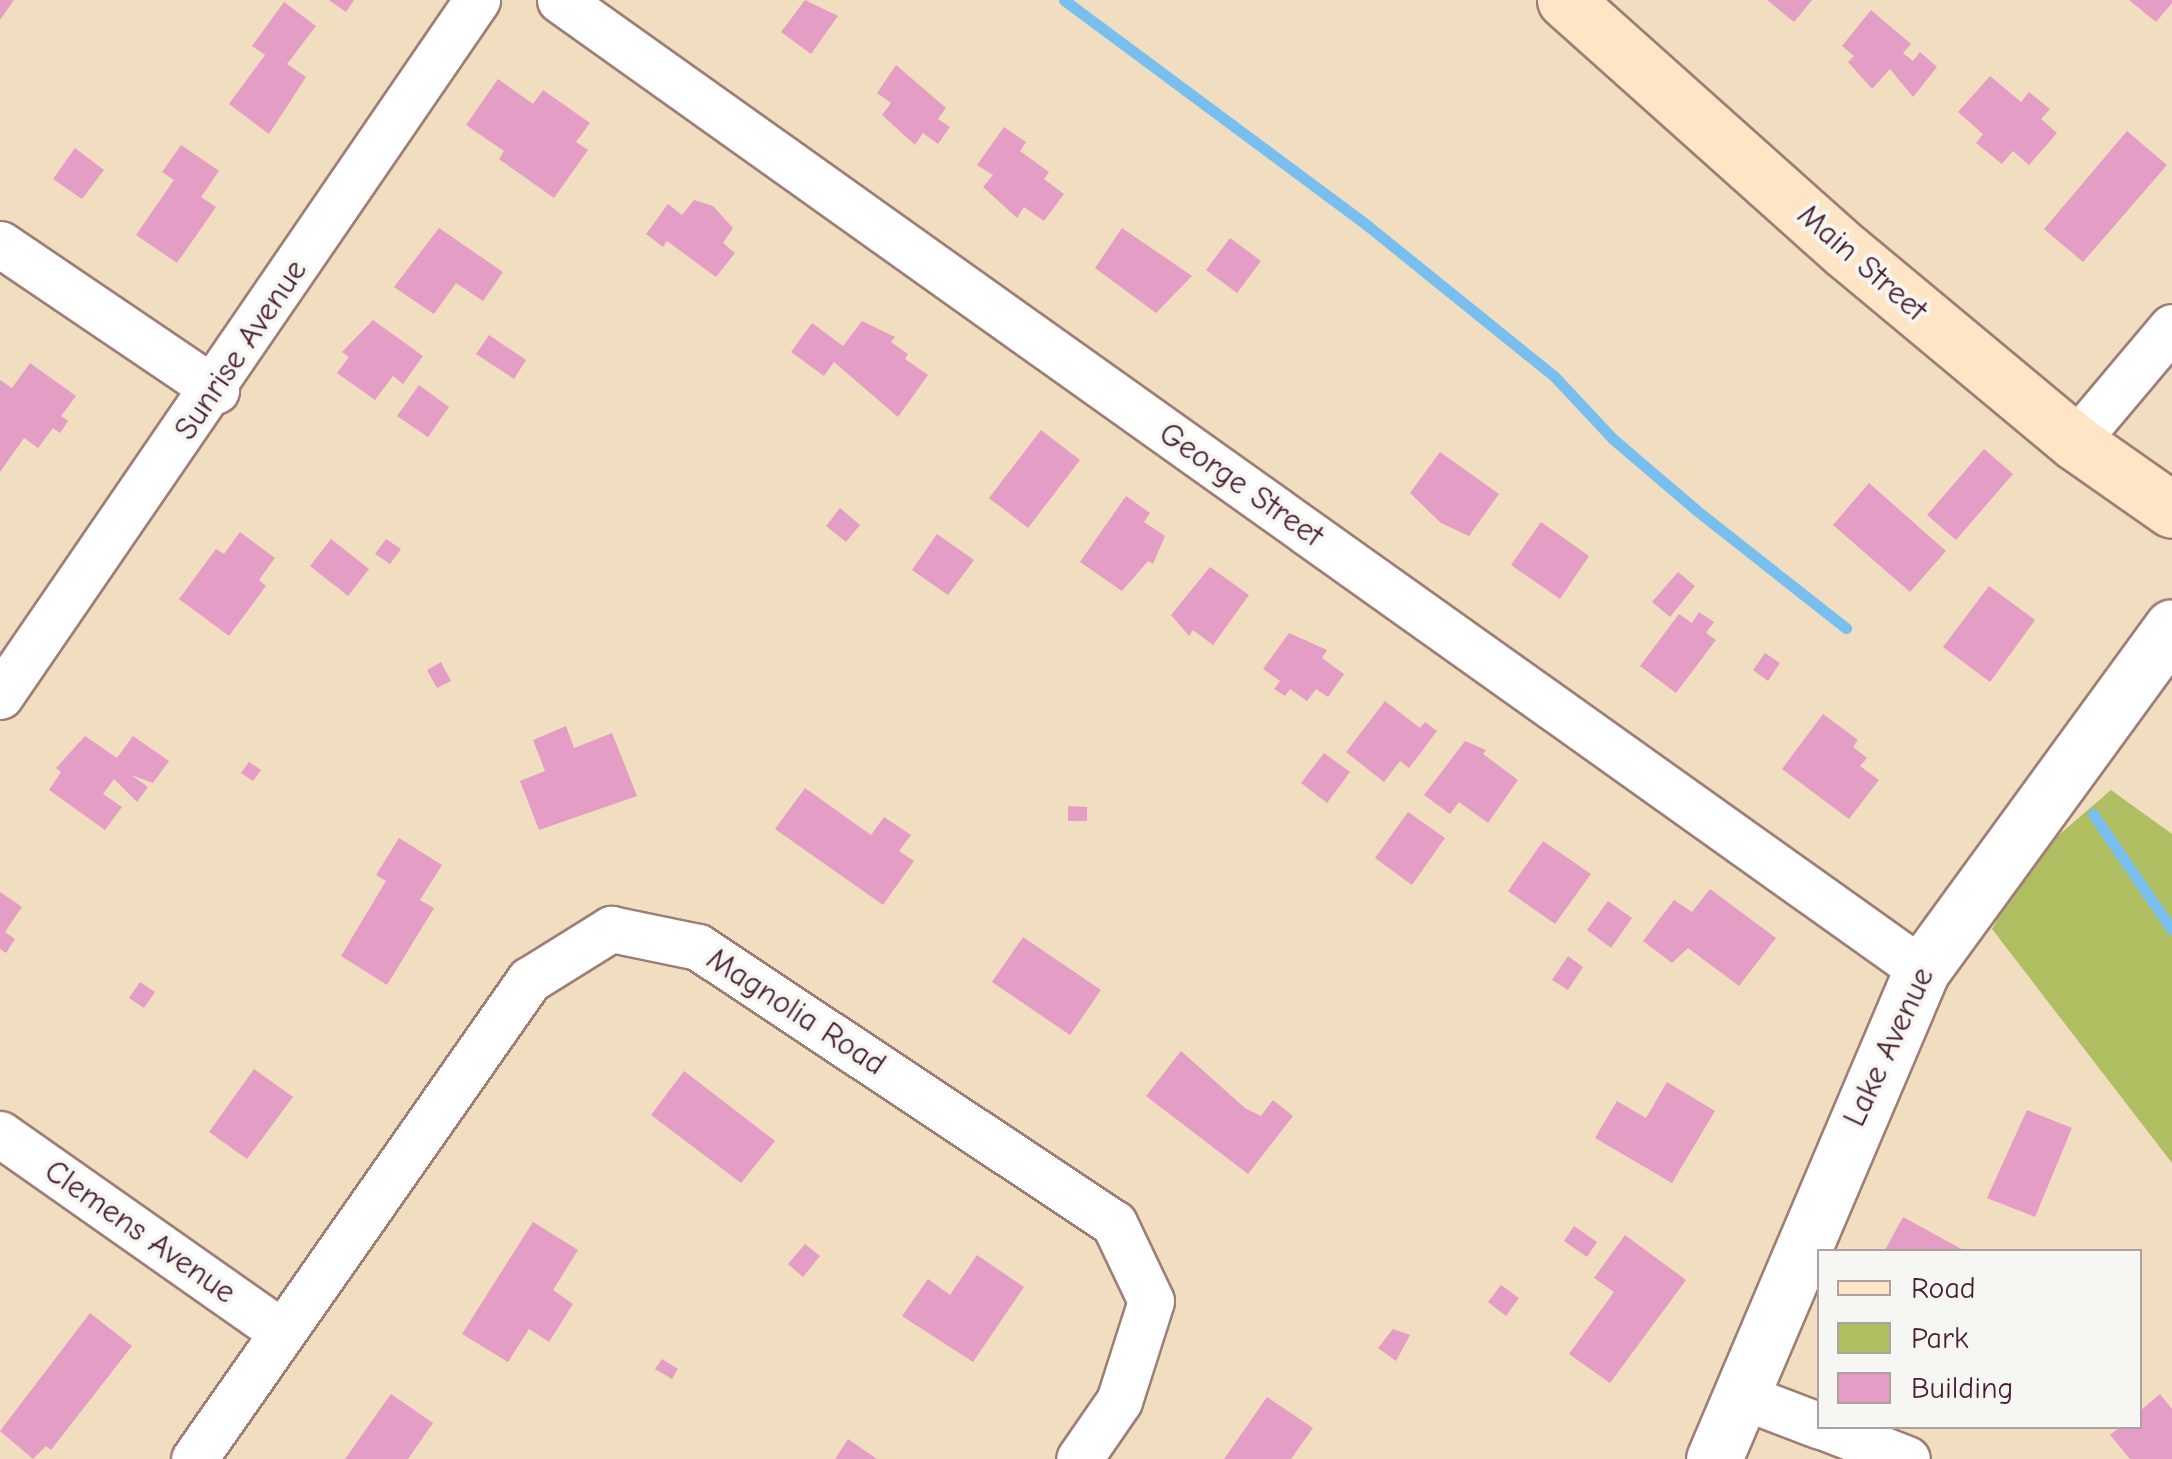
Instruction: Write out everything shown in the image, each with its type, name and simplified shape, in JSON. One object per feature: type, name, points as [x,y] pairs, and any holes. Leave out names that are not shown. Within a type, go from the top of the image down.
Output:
[{"type":"main road","name":"Main Street","points":[[1588,7],[1846,251],[2075,442],[2172,510]]},
{"type":"street","name":"Sunrise Avenue","points":[[0,696],[216,390],[477,0]]},
{"type":"street","name":"George Street","points":[[560,0],[1922,970]]},
{"type":"street","points":[[0,244],[216,390]]},
{"type":"street","points":[[2075,442],[2172,327]]},
{"type":"street","name":"Lake Avenue","points":[[1714,1459],[1922,970],[2172,628]]},
{"type":"street","name":"Magnolia Road","points":[[194,1459],[529,980],[611,929],[698,947],[1114,1223],[1151,1300],[1119,1401],[1079,1459]]},
{"type":"street","name":"Clemens Avenue","points":[[0,1134],[280,1331]]},
{"type":"street","points":[[1739,1395],[1817,1425]]},
{"type":"street","points":[[1828,1429],[1908,1459]]},
{"type":"green space","points":[[2111,790],[2172,834],[2172,1163],[1992,929],[2032,858]]},
{"type":"building","points":[[0,0],[14,0],[0,20]]},
{"type":"building","points":[[329,0],[354,0],[346,12]]},
{"type":"building","points":[[805,0],[838,16],[811,54],[781,32]]},
{"type":"building","points":[[1767,0],[1812,0],[1794,22]]},
{"type":"building","points":[[2129,0],[2172,0],[2172,3],[2156,22]]},
{"type":"building","points":[[284,2],[316,26],[287,64],[306,77],[269,134],[229,104],[265,55],[252,46]]},
{"type":"building","points":[[1871,10],[1911,44],[1903,53],[1913,61],[1920,52],[1937,67],[1913,97],[1890,69],[1872,89],[1848,62],[1854,56],[1842,46]]},
{"type":"building","points":[[896,65],[946,108],[938,119],[950,127],[938,144],[923,133],[915,145],[882,115],[891,103],[877,93]]},
{"type":"building","points":[[1990,76],[2021,102],[2029,92],[2050,109],[2041,119],[2057,133],[2029,165],[2013,151],[2002,164],[1976,143],[1983,134],[1958,112]]},
{"type":"building","points":[[498,79],[533,104],[543,90],[590,123],[576,142],[588,150],[554,198],[499,159],[504,151],[466,125]]},
{"type":"building","points":[[1004,127],[1026,142],[1020,151],[1049,172],[1044,179],[1064,194],[1044,221],[1024,207],[1017,218],[983,187],[993,175],[977,165]]},
{"type":"building","points":[[2127,131],[2167,165],[2083,262],[2044,229]]},
{"type":"building","points":[[181,145],[219,171],[201,197],[216,207],[177,263],[136,235],[174,180],[162,172]]},
{"type":"building","points":[[75,148],[104,170],[82,199],[53,179]]},
{"type":"building","points":[[694,200],[713,206],[733,228],[723,243],[735,253],[716,277],[667,241],[663,247],[646,234],[668,204],[682,215]]},
{"type":"building","points":[[439,228],[503,272],[483,301],[456,283],[434,314],[394,287]]},
{"type":"building","points":[[1122,228],[1192,276],[1156,313],[1095,268]]},
{"type":"building","points":[[1230,238],[1261,261],[1237,293],[1206,270]]},
{"type":"building","points":[[373,320],[423,356],[403,384],[393,376],[375,400],[337,373],[349,357],[342,352]]},
{"type":"building","points":[[862,321],[895,337],[891,342],[908,354],[905,359],[928,375],[898,417],[834,362],[824,376],[791,352],[812,323],[843,346]]},
{"type":"building","points":[[489,335],[526,360],[514,379],[476,354]]},
{"type":"building","points":[[30,363],[76,396],[61,416],[68,421],[60,433],[53,428],[38,448],[24,438],[0,472],[0,380],[12,388]]},
{"type":"building","points":[[419,385],[449,407],[428,437],[397,416]]},
{"type":"building","points":[[1041,430],[1080,460],[1028,528],[989,498]]},
{"type":"building","points":[[1984,449],[2013,474],[1956,540],[1927,515]]},
{"type":"building","points":[[1440,452],[1499,494],[1469,536],[1441,523],[1410,493]]},
{"type":"building","points":[[1869,483],[1946,551],[1910,592],[1833,525]]},
{"type":"building","points":[[1126,496],[1150,513],[1144,522],[1165,536],[1153,564],[1148,561],[1122,591],[1080,562]]},
{"type":"building","points":[[840,508],[860,525],[846,542],[826,526]]},
{"type":"building","points":[[1541,522],[1589,556],[1560,599],[1511,565]]},
{"type":"building","points":[[240,532],[275,558],[259,580],[266,586],[229,636],[179,599],[216,549],[224,554]]},
{"type":"building","points":[[937,534],[974,560],[948,595],[912,570]]},
{"type":"building","points":[[331,539],[369,569],[348,596],[310,566]]},
{"type":"building","points":[[386,539],[401,549],[390,564],[375,554]]},
{"type":"building","points":[[1210,567],[1249,595],[1213,645],[1193,630],[1189,636],[1171,615]]},
{"type":"building","points":[[1678,572],[1695,586],[1670,617],[1652,602]]},
{"type":"building","points":[[1989,586],[2035,620],[1990,682],[1943,647]]},
{"type":"building","points":[[1699,612],[1714,622],[1706,633],[1716,640],[1676,693],[1640,666],[1679,614],[1692,623]]},
{"type":"building","points":[[1289,633],[1327,650],[1322,658],[1344,674],[1328,697],[1316,689],[1307,701],[1290,689],[1285,696],[1274,689],[1280,681],[1263,669]]},
{"type":"building","points":[[1765,653],[1780,663],[1768,681],[1753,670]]},
{"type":"building","points":[[441,662],[451,681],[437,688],[427,670]]},
{"type":"building","points":[[1385,701],[1420,728],[1425,722],[1437,731],[1409,768],[1400,761],[1384,782],[1346,752]]},
{"type":"building","points":[[1823,714],[1858,740],[1853,747],[1867,758],[1860,766],[1879,780],[1849,819],[1782,769]]},
{"type":"building","points":[[566,726],[574,748],[612,733],[637,796],[539,830],[520,781],[545,771],[533,740]]},
{"type":"building","points":[[85,736],[117,758],[133,736],[169,761],[153,783],[131,775],[148,787],[137,802],[114,779],[103,794],[122,807],[105,830],[49,790],[61,772],[56,768]]},
{"type":"building","points":[[1465,741],[1486,750],[1483,754],[1518,780],[1488,823],[1459,802],[1450,814],[1424,795]]},
{"type":"building","points":[[1324,753],[1350,772],[1327,803],[1301,783]]},
{"type":"building","points":[[249,762],[261,770],[253,781],[241,773]]},
{"type":"building","points":[[805,788],[871,835],[884,817],[911,835],[899,851],[914,861],[883,905],[775,829]]},
{"type":"building","points":[[1068,806],[1087,807],[1087,821],[1068,821]]},
{"type":"building","points":[[1408,812],[1445,838],[1412,885],[1375,858]]},
{"type":"building","points":[[399,838],[442,865],[420,900],[434,908],[387,985],[341,956],[386,881],[376,875]]},
{"type":"building","points":[[1543,841],[1591,874],[1555,924],[1508,891]]},
{"type":"building","points":[[1710,889],[1776,938],[1739,986],[1688,948],[1672,963],[1643,941],[1674,900],[1692,912]]},
{"type":"building","points":[[0,892],[22,907],[5,932],[15,939],[6,953],[0,949]]},
{"type":"building","points":[[1608,901],[1632,918],[1611,948],[1587,930]]},
{"type":"building","points":[[1023,937],[1101,990],[1070,1035],[992,982]]},
{"type":"building","points":[[1568,956],[1583,967],[1568,990],[1552,980]]},
{"type":"building","points":[[140,982],[155,992],[144,1008],[129,998]]},
{"type":"building","points":[[1181,1051],[1245,1108],[1261,1116],[1273,1100],[1293,1116],[1248,1174],[1146,1096]]},
{"type":"building","points":[[254,1069],[293,1097],[247,1159],[209,1132]]},
{"type":"building","points":[[684,1071],[775,1141],[741,1183],[651,1115]]},
{"type":"building","points":[[1667,1082],[1715,1111],[1672,1183],[1595,1138],[1617,1101],[1646,1118]]},
{"type":"building","points":[[2027,1110],[2072,1128],[2035,1217],[1987,1198]]},
{"type":"building","points":[[1903,1217],[1962,1249],[1886,1249]]},
{"type":"building","points":[[533,1222],[578,1250],[553,1290],[573,1304],[549,1342],[529,1329],[508,1362],[462,1334]]},
{"type":"building","points":[[1574,1226],[1597,1242],[1587,1257],[1564,1241]]},
{"type":"building","points":[[1625,1235],[1686,1280],[1610,1383],[1569,1354],[1614,1292],[1594,1278]]},
{"type":"building","points":[[805,1244],[820,1256],[803,1277],[788,1264]]},
{"type":"building","points":[[977,1255],[1024,1287],[973,1362],[902,1316],[928,1279],[950,1295]]},
{"type":"building","points":[[1501,1285],[1519,1298],[1506,1316],[1488,1302]]},
{"type":"building","points":[[90,1313],[132,1346],[51,1450],[46,1446],[33,1459],[0,1431]]},
{"type":"building","points":[[1393,1329],[1410,1335],[1396,1361],[1378,1348]]},
{"type":"building","points":[[662,1359],[678,1369],[672,1379],[655,1369]]},
{"type":"building","points":[[391,1394],[433,1423],[408,1459],[345,1459]]},
{"type":"building","points":[[2160,1394],[2172,1409],[2172,1459],[2130,1459],[2110,1435],[2117,1429],[2142,1429],[2142,1409]]},
{"type":"building","points":[[1267,1397],[1313,1428],[1291,1459],[1224,1459]]},
{"type":"building","points":[[848,1439],[877,1459],[835,1459]]},
{"type":"waterway","points":[[1064,0],[1368,226],[1554,376],[1613,439],[1696,510],[1846,628]]},
{"type":"waterway","points":[[2093,814],[2172,930]]}]
